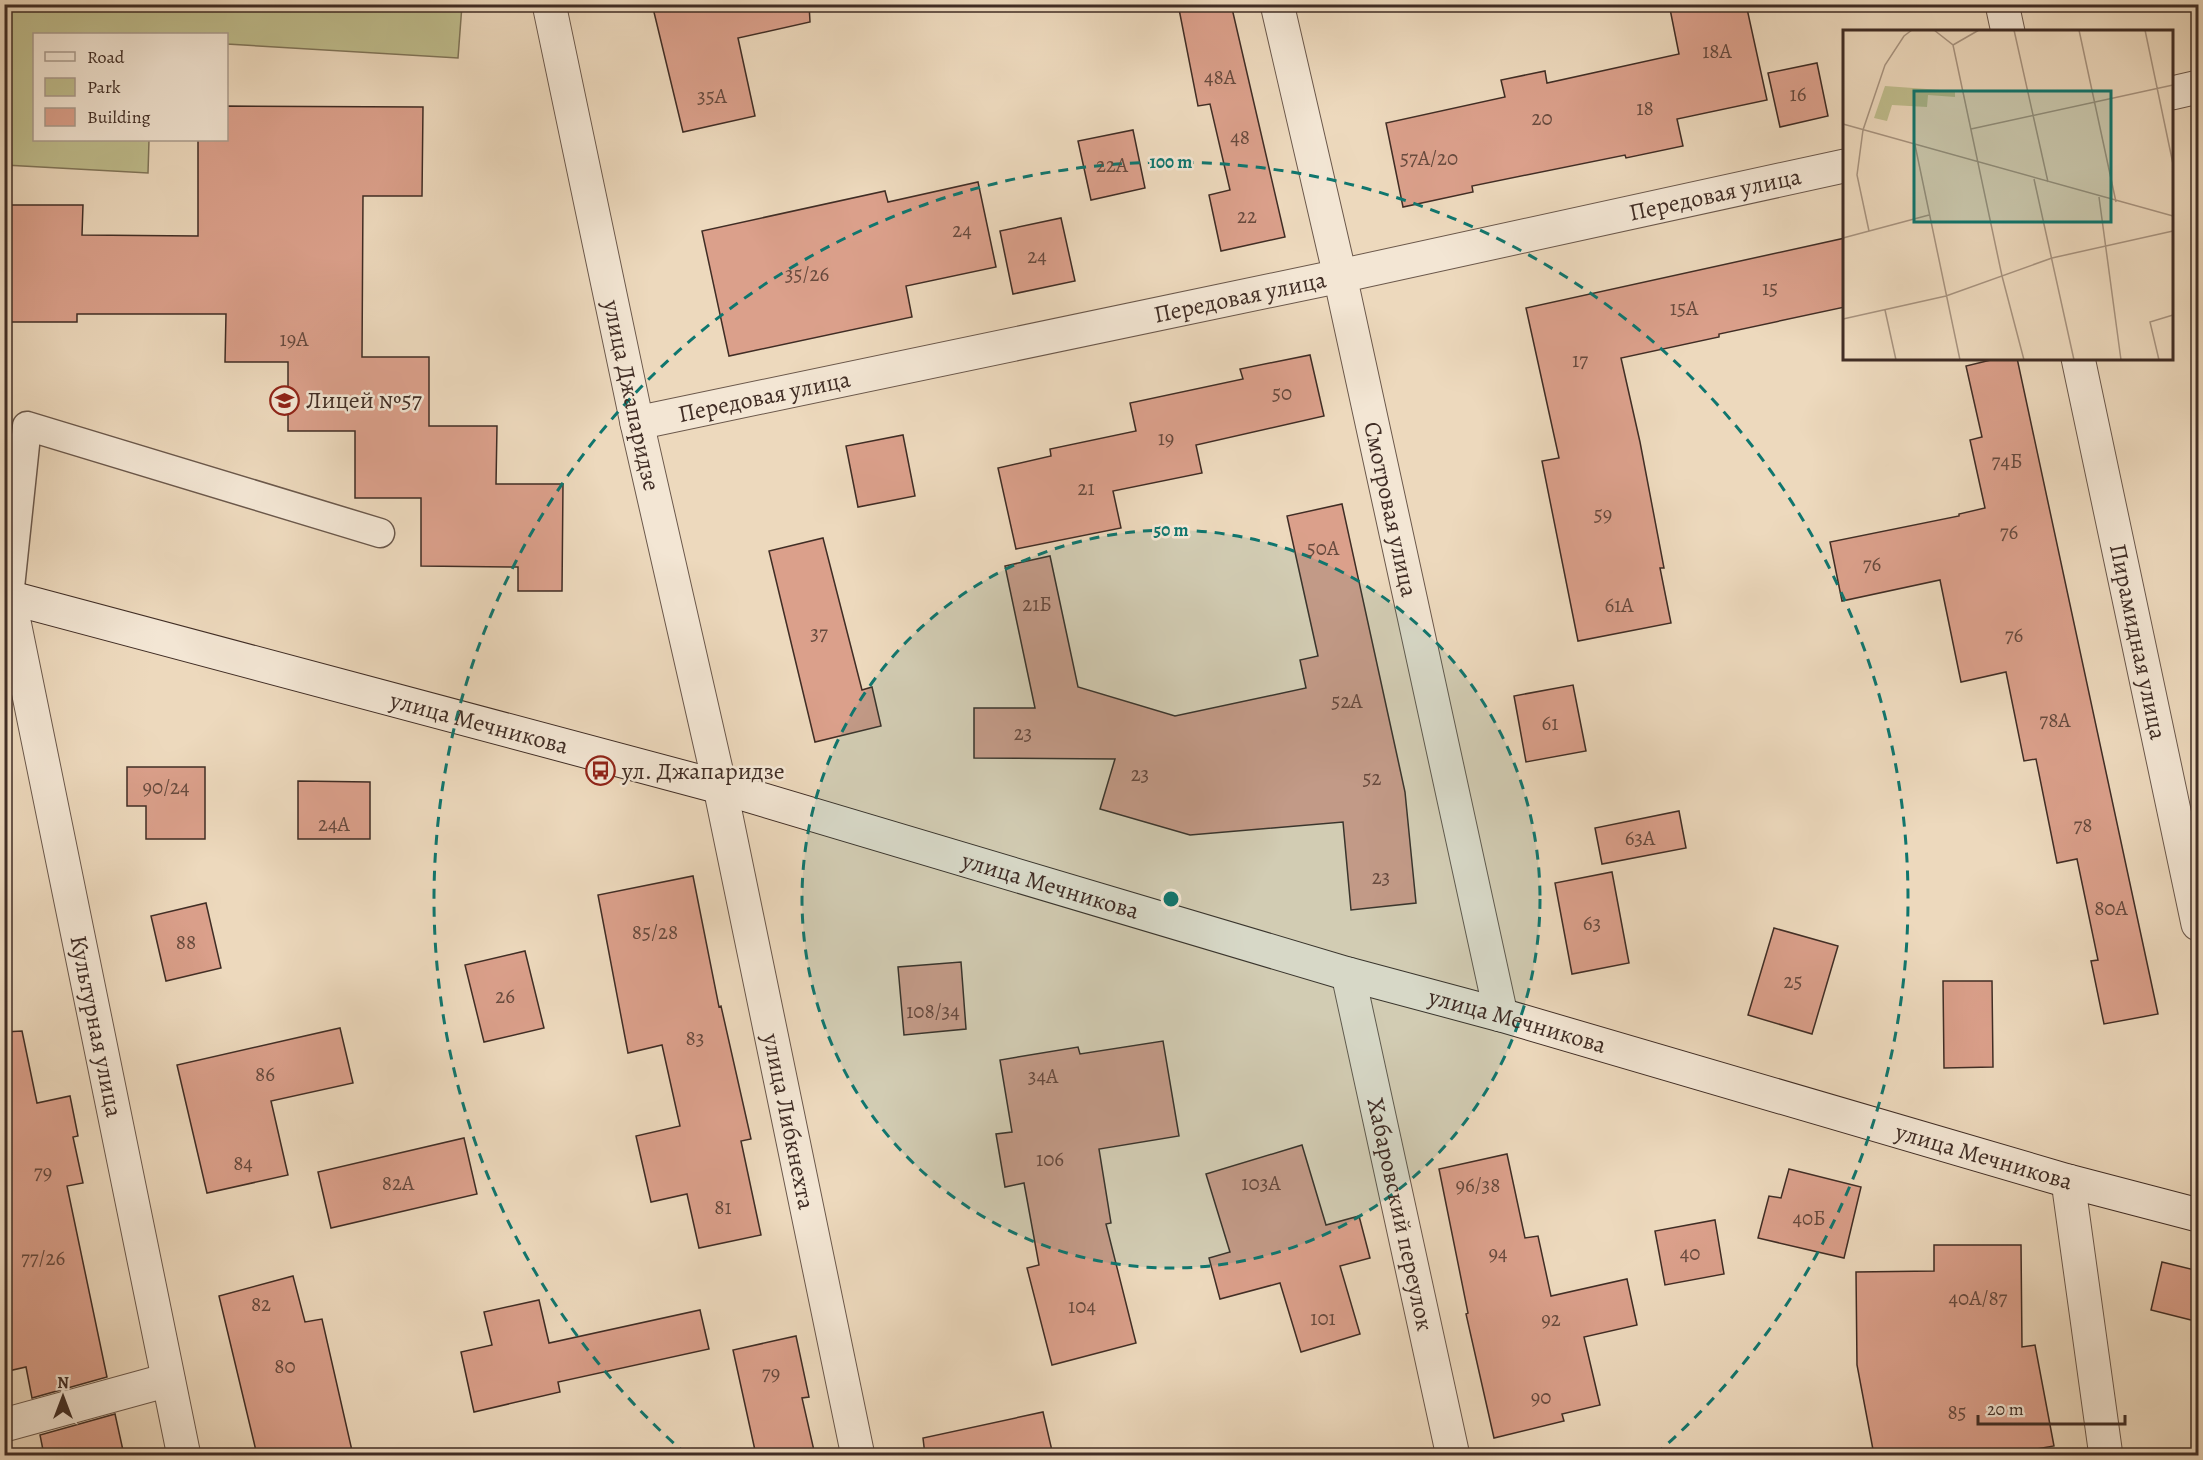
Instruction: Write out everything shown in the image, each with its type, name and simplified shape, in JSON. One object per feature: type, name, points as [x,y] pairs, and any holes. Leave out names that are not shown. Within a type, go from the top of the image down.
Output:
[{"type":"street","name":"улица Джапаридзе","points":[[549,4],[637,423],[720,788]]},
{"type":"street","name":"Смотровая улица","points":[[1277,4],[1340,276],[1501,1014]]},
{"type":"street","points":[[2002,4],[2008,30]]},
{"type":"street","points":[[2173,93],[2199,87]]},
{"type":"street","name":"Передовая улица","points":[[637,423],[1340,276],[1843,166]]},
{"type":"street","name":"Пирамидная улица","points":[[2078,360],[2199,924]]},
{"type":"street","name":"улица Мечникова","points":[[7,597],[720,788],[1348,974],[1501,1014],[2068,1181],[2199,1215]]},
{"type":"street","name":"Культурная улица","points":[[7,597],[184,1455]]},
{"type":"street","name":"улица Либкнехта","points":[[720,788],[858,1455]]},
{"type":"street","name":"Хабаровский переулок","points":[[1348,974],[1453,1455]]},
{"type":"street","points":[[2068,1181],[2106,1455]]},
{"type":"street","points":[[4,1425],[168,1380]]},
{"type":"lane","points":[[7,597],[16,422],[380,533]]},
{"type":"green space","points":[[5,4],[462,5],[458,58],[228,44],[228,33],[33,33],[33,141],[149,141],[148,173],[5,165]]},
{"type":"building","points":[[652,4],[809,4],[810,22],[738,38],[755,116],[683,132]]},
{"type":"building","points":[[1178,4],[1231,4],[1285,237],[1221,251],[1209,195],[1230,190],[1210,104],[1198,106]]},
{"type":"building","points":[[1669,4],[1746,4],[1767,100],[1677,119],[1683,146],[1626,158],[1625,155],[1472,186],[1473,192],[1403,207],[1386,123],[1505,97],[1501,80],[1545,71],[1547,83],[1679,54]]},
{"type":"building","points":[[1817,63],[1828,116],[1780,127],[1768,73]]},
{"type":"building","points":[[228,106],[423,107],[422,196],[363,196],[362,357],[429,357],[429,426],[497,426],[496,484],[563,484],[562,591],[518,591],[518,567],[421,566],[421,498],[355,498],[355,431],[288,431],[288,362],[225,362],[226,314],[77,314],[77,322],[4,322],[4,205],[83,205],[82,235],[198,236],[198,141],[228,141]]},
{"type":"building","points":[[1133,130],[1145,188],[1091,200],[1078,141]]},
{"type":"building","points":[[978,182],[996,267],[906,286],[912,317],[729,356],[702,231],[885,191],[888,202]]},
{"type":"building","points":[[1061,218],[1075,281],[1013,294],[1000,231]]},
{"type":"building","points":[[1843,238],[1843,307],[1621,358],[1664,568],[1660,568],[1671,623],[1578,641],[1542,461],[1559,458],[1526,308]]},
{"type":"building","points":[[1310,355],[1324,416],[1196,445],[1202,473],[1113,491],[1121,528],[1016,549],[998,468],[1051,456],[1050,449],[1136,431],[1130,403],[1243,379],[1240,369]]},
{"type":"building","points":[[1991,360],[2017,360],[2158,1014],[2104,1024],[2091,961],[2098,960],[2077,859],[2057,863],[2036,759],[2024,761],[2006,672],[1961,682],[1940,580],[1842,601],[1830,542],[1959,516],[1959,514],[1985,508],[1970,440],[1982,437],[1966,366]]},
{"type":"building","points":[[903,435],[915,496],[858,507],[846,446]]},
{"type":"building","points":[[1342,504],[1405,792],[1416,903],[1351,910],[1343,822],[1190,835],[1100,809],[1115,759],[974,758],[974,708],[1035,708],[1005,566],[1050,556],[1078,687],[1175,716],[1306,688],[1300,660],[1318,656],[1287,516]]},
{"type":"building","points":[[823,538],[862,690],[872,687],[881,726],[815,742],[769,551]]},
{"type":"building","points":[[1573,685],[1586,751],[1526,762],[1514,696]]},
{"type":"building","points":[[127,767],[205,767],[205,839],[146,839],[146,806],[127,806]]},
{"type":"building","points":[[298,781],[370,782],[370,839],[298,839]]},
{"type":"building","points":[[1679,811],[1686,848],[1602,864],[1595,828]]},
{"type":"building","points":[[1612,872],[1629,963],[1572,974],[1555,883]]},
{"type":"building","points":[[693,876],[719,1007],[721,1006],[751,1139],[741,1141],[761,1235],[699,1248],[687,1194],[651,1202],[636,1136],[680,1126],[662,1045],[628,1053],[598,895]]},
{"type":"building","points":[[206,903],[221,968],[166,981],[151,916]]},
{"type":"building","points":[[1774,928],[1838,946],[1812,1034],[1748,1015]]},
{"type":"building","points":[[525,951],[544,1028],[484,1042],[465,965]]},
{"type":"building","points":[[961,962],[966,1029],[904,1035],[898,967]]},
{"type":"building","points":[[1943,981],[1992,981],[1993,1067],[1944,1068]]},
{"type":"building","points":[[340,1028],[353,1083],[271,1101],[288,1175],[207,1193],[177,1065]]},
{"type":"building","points":[[22,1031],[37,1103],[70,1096],[78,1136],[73,1137],[83,1183],[67,1186],[107,1377],[32,1398],[26,1367],[4,1372],[4,1032]]},
{"type":"building","points":[[1163,1041],[1179,1136],[1099,1149],[1111,1223],[1106,1224],[1136,1343],[1052,1365],[1027,1268],[1039,1265],[1024,1183],[1005,1187],[996,1134],[1012,1132],[1000,1060],[1078,1047],[1080,1054]]},
{"type":"building","points":[[464,1138],[477,1194],[331,1228],[318,1172]]},
{"type":"building","points":[[1302,1145],[1326,1225],[1359,1216],[1370,1258],[1340,1266],[1360,1334],[1301,1352],[1280,1283],[1220,1299],[1209,1258],[1230,1252],[1206,1174]]},
{"type":"building","points":[[1507,1154],[1525,1238],[1538,1236],[1551,1296],[1627,1279],[1637,1325],[1584,1337],[1600,1405],[1562,1414],[1564,1421],[1494,1438],[1466,1314],[1468,1313],[1439,1169]]},
{"type":"building","points":[[1789,1169],[1861,1187],[1844,1258],[1758,1238],[1769,1196],[1781,1198]]},
{"type":"building","points":[[1715,1220],[1724,1274],[1665,1285],[1655,1231]]},
{"type":"building","points":[[1934,1245],[2021,1245],[2022,1347],[2035,1345],[2054,1446],[2001,1455],[1874,1455],[1857,1365],[1856,1272],[1934,1271]]},
{"type":"building","points":[[2162,1262],[2199,1271],[2199,1322],[2151,1310]]},
{"type":"building","points":[[293,1276],[305,1322],[322,1319],[353,1455],[257,1455],[219,1296]]},
{"type":"building","points":[[539,1300],[549,1343],[700,1310],[709,1349],[558,1382],[560,1392],[474,1412],[461,1352],[492,1345],[484,1312]]},
{"type":"building","points":[[796,1336],[809,1397],[802,1398],[815,1455],[756,1455],[733,1350]]},
{"type":"building","points":[[1043,1412],[1053,1455],[925,1455],[923,1438]]},
{"type":"building","points":[[115,1414],[124,1455],[44,1455],[40,1435]]},
{"type":"place","name":"Лицей №57","points":[[285,400]]},
{"type":"place","name":"ул. Джапаридзе","points":[[601,771]]}]
